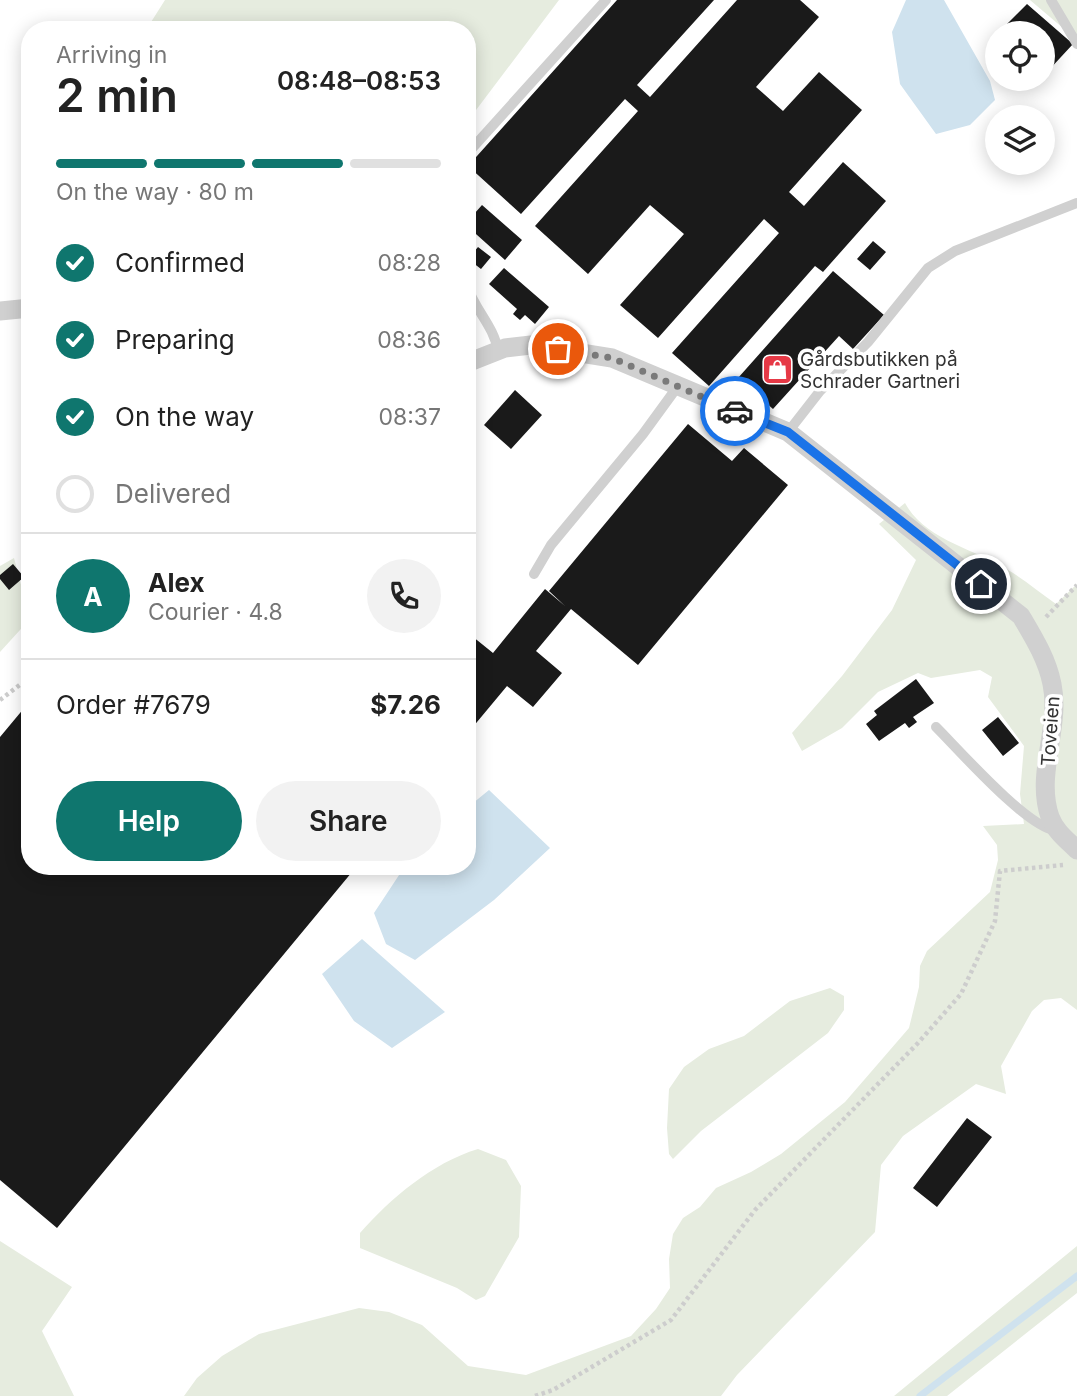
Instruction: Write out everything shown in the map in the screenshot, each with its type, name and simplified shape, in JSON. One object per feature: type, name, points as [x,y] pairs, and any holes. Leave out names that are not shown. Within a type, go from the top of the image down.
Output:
[{"type":"street","points":[[0,311],[21,309]]},
{"type":"street","name":"Toveien","points":[[476,360],[498,351],[531,345],[612,358],[788,432],[1021,616],[1046,659],[1053,686],[1054,713],[1045,789],[1050,817],[1071,857]]},
{"type":"lane","points":[[476,143],[606,0]]},
{"type":"lane","points":[[1051,0],[1077,44]]},
{"type":"lane","points":[[788,432],[820,391],[868,342],[928,268],[955,251],[1077,203]]},
{"type":"lane","points":[[476,307],[495,336],[498,351]]},
{"type":"lane","points":[[534,574],[551,545],[643,434],[678,386]]},
{"type":"lane","points":[[936,727],[1015,804],[1046,829],[1058,831]]},
{"type":"path","points":[[1031,633],[1077,585]]},
{"type":"path","points":[[0,700],[21,684]]},
{"type":"path","points":[[536,1396],[553,1390],[671,1320],[755,1210],[909,1052],[961,993],[995,921],[1000,871],[1071,857]]},
{"type":"shaded area","points":[[165,0],[559,0],[476,110],[476,21],[152,21]]},
{"type":"shaded area","points":[[1030,0],[1077,0],[1077,40]]},
{"type":"shaded area","points":[[905,503],[914,516],[938,535],[1008,570],[1056,604],[1077,584],[1077,1010],[1061,998],[1044,1000],[1032,1011],[1001,1066],[1006,1094],[976,1084],[903,1136],[881,1165],[875,1232],[737,1375],[721,1396],[184,1396],[197,1378],[222,1356],[259,1334],[359,1308],[389,1312],[422,1325],[468,1366],[526,1375],[631,1336],[656,1309],[670,1288],[669,1259],[673,1234],[683,1218],[700,1207],[716,1188],[781,1154],[845,1102],[909,1028],[919,987],[920,966],[927,951],[990,892],[998,860],[997,845],[983,826],[1024,824],[1020,794],[1024,746],[988,697],[992,677],[980,670],[931,678],[918,673],[878,692],[842,728],[802,751],[792,733],[842,676],[892,610],[916,560],[879,524]]},
{"type":"shaded area","points":[[14,558],[21,585],[21,629],[0,652],[0,566]]},
{"type":"shaded area","points":[[830,988],[844,996],[844,1010],[828,1033],[701,1131],[673,1159],[669,1154],[667,1128],[669,1089],[684,1067],[709,1049],[744,1036],[790,1001]]},
{"type":"shaded area","points":[[478,1149],[506,1160],[521,1186],[519,1237],[485,1296],[476,1300],[457,1288],[360,1248],[360,1233],[413,1183],[445,1163]]},
{"type":"shaded area","points":[[0,1241],[72,1287],[42,1331],[74,1396],[0,1396]]},
{"type":"shaded area","points":[[1077,1246],[1077,1293],[947,1396],[894,1396]]},
{"type":"water","points":[[906,0],[944,0],[985,72],[985,91],[993,91],[995,100],[990,105],[985,105],[985,110],[970,125],[936,134],[900,84],[892,32]]},
{"type":"water","points":[[489,790],[550,848],[494,900],[415,960],[386,944],[374,913],[399,875],[476,875],[476,801]]},
{"type":"water","points":[[362,939],[445,1012],[392,1048],[354,1021],[322,974]]},
{"type":"building","points":[[617,0],[714,0],[637,85],[650,97],[737,0],[800,0],[819,17],[756,87],[783,111],[819,72],[862,110],[789,192],[804,206],[843,162],[886,201],[823,272],[815,266],[709,386],[672,353],[779,233],[764,219],[658,338],[620,305],[684,234],[650,205],[588,274],[535,226],[638,111],[625,99],[521,214],[476,173],[476,157]]},
{"type":"building","points":[[1027,4],[1047,21],[1010,21]]},
{"type":"building","points":[[1055,28],[1073,44],[1055,63]]},
{"type":"building","points":[[482,205],[522,240],[505,260],[476,234],[476,212]]},
{"type":"building","points":[[873,241],[886,252],[870,270],[857,259]]},
{"type":"building","points":[[478,247],[491,257],[481,269],[476,265]]},
{"type":"building","points":[[504,268],[549,307],[535,324],[525,315],[520,320],[513,314],[517,309],[489,284]]},
{"type":"building","points":[[833,271],[884,315],[853,349],[839,336],[773,409],[738,378]]},
{"type":"building","points":[[515,390],[542,415],[511,449],[484,425]]},
{"type":"building","points":[[688,424],[732,461],[744,448],[788,485],[638,665],[571,609],[536,651],[562,673],[533,707],[507,686],[476,723],[476,639],[493,653],[545,589],[565,606],[549,591]]},
{"type":"building","points":[[13,564],[21,573],[21,580],[9,590],[0,575]]},
{"type":"building","points":[[916,679],[934,703],[913,717],[917,722],[909,728],[905,723],[879,741],[866,724],[877,715],[874,711]]},
{"type":"building","points":[[21,712],[21,875],[350,875],[57,1228],[0,1180],[0,737]]},
{"type":"building","points":[[998,717],[1019,743],[1003,756],[982,730]]},
{"type":"building","points":[[967,1118],[992,1137],[937,1207],[913,1188]]},
{"type":"waterway","points":[[920,1396],[1077,1276]]},
{"type":"way so far","points":[[558,349],[612,358],[735,411]]},
{"type":"place","name":"Gårdsbutikken på Schrader Gartneri","points":[[777,370]]},
{"type":"route","points":[[735,411],[788,432],[981,584]]}]
